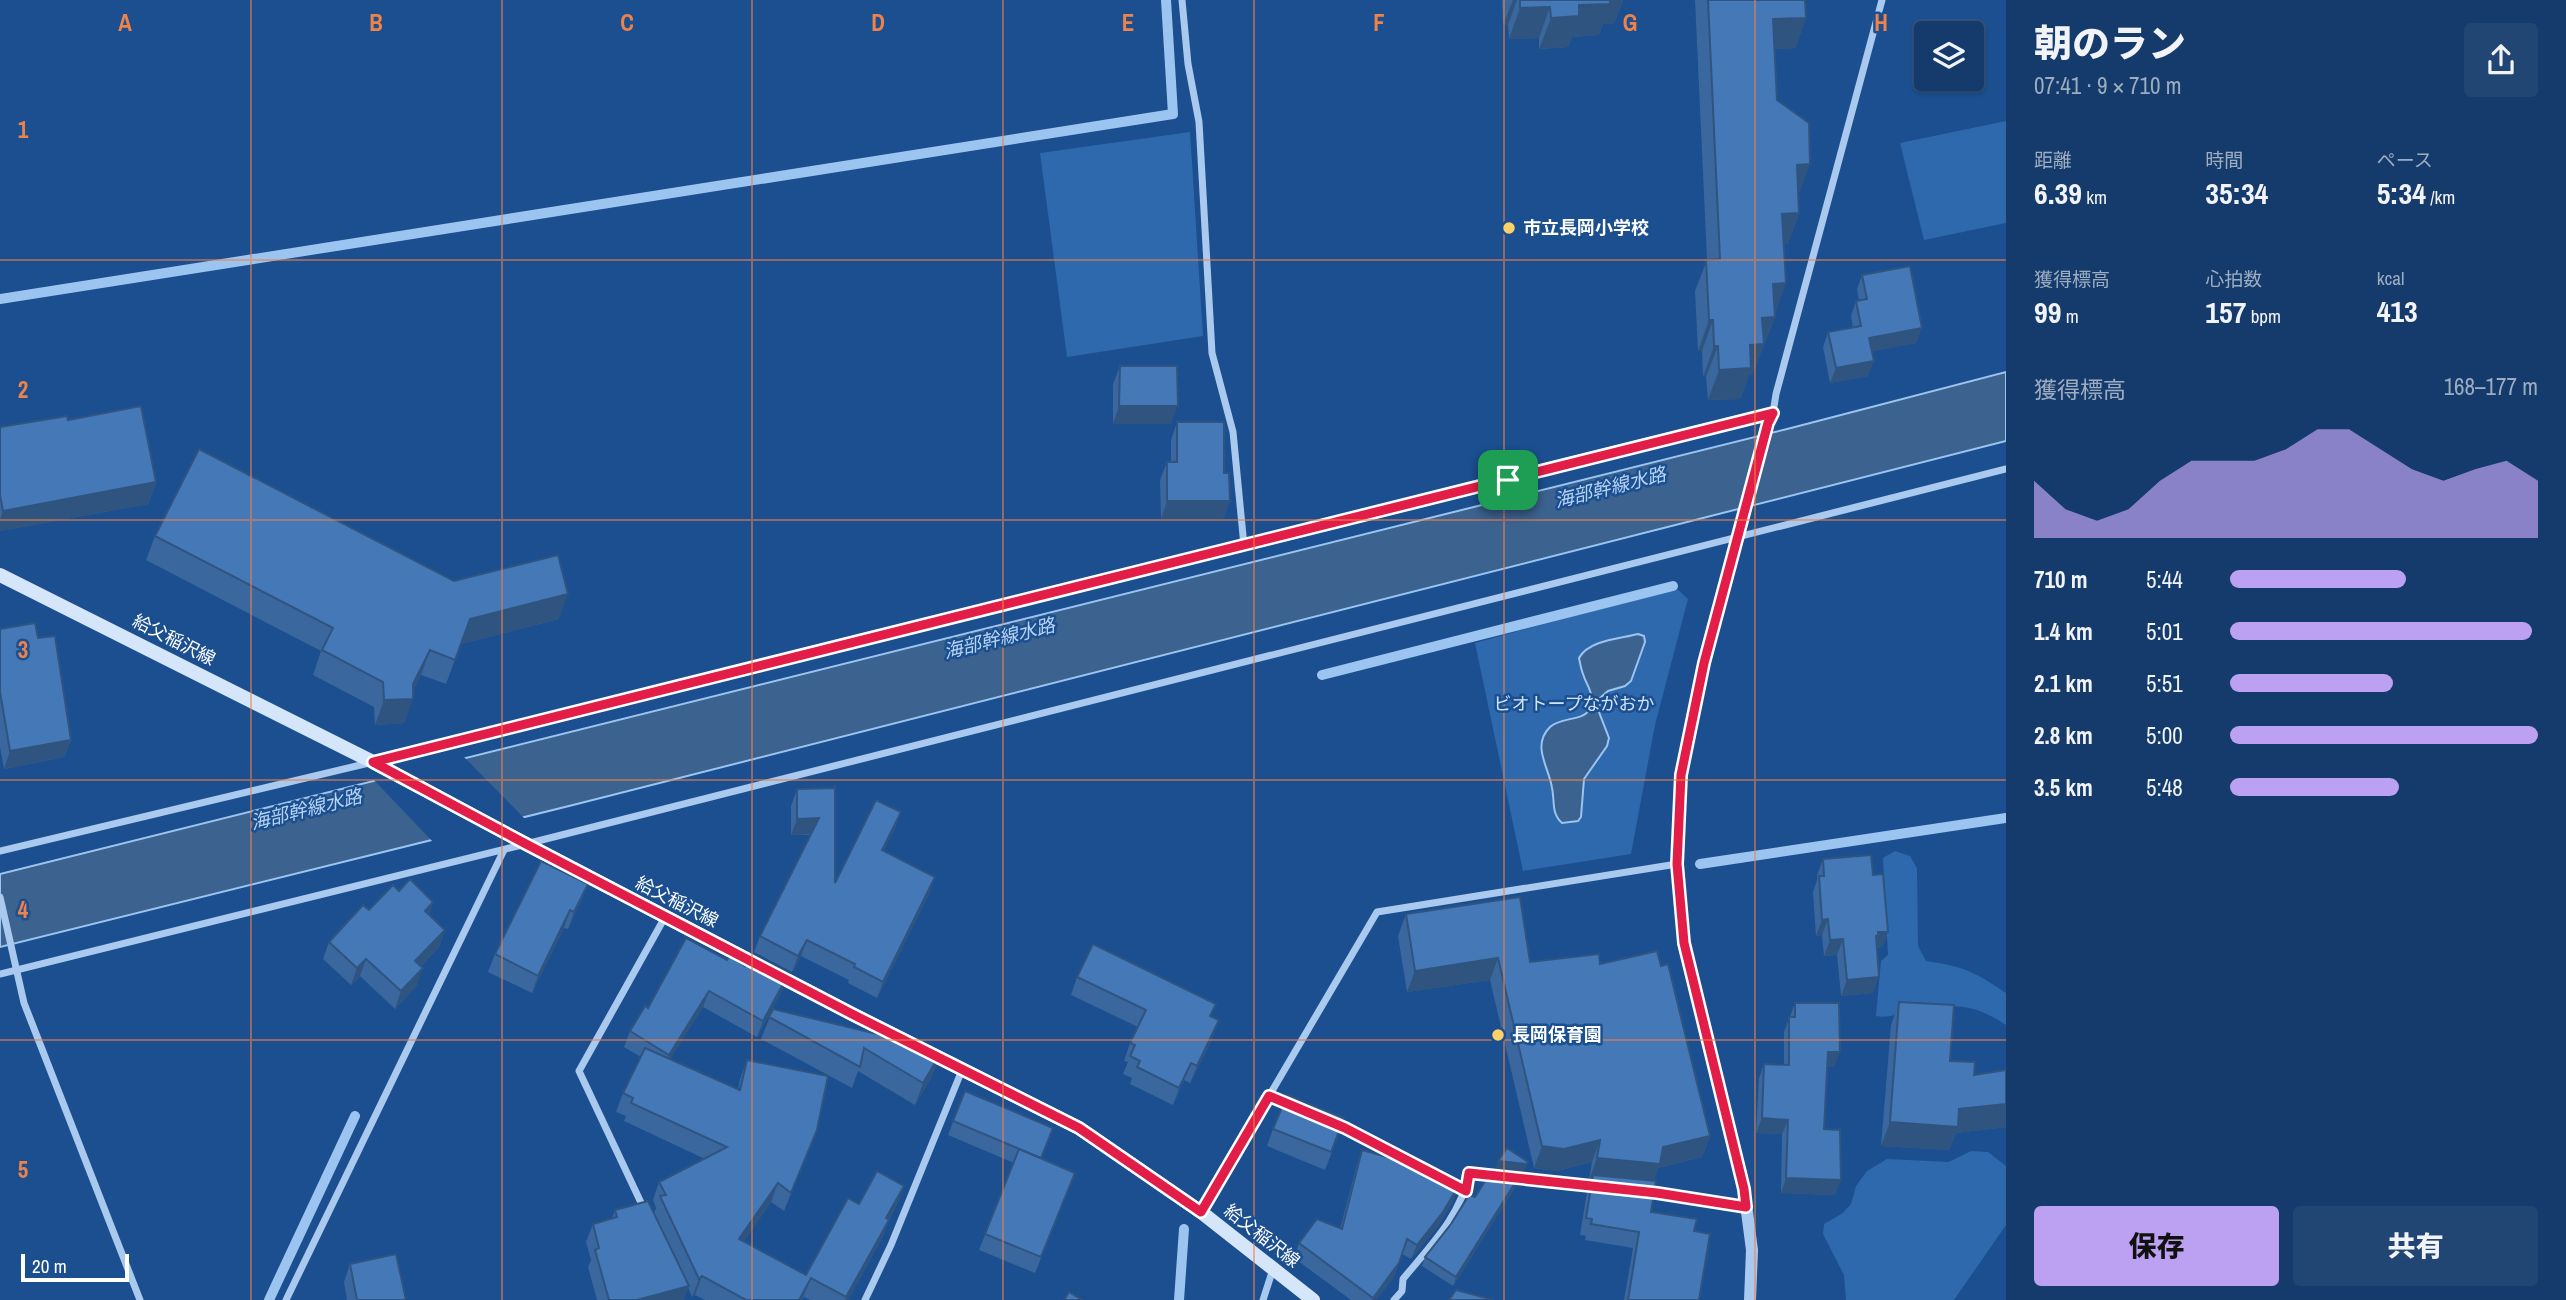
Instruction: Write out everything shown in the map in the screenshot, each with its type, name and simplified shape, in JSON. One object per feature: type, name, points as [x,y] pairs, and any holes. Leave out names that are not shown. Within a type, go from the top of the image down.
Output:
[{"type":"main road","name":"給父稲沢線","points":[[0,575],[373,762],[665,917],[1079,1128],[1201,1212],[1313,1300]]},
{"type":"street","points":[[1182,0],[1188,64],[1199,122],[1212,353],[1233,432],[1244,546]]},
{"type":"street","points":[[1750,1300],[1752,1250],[1744,1189],[1684,943],[1677,864],[1681,775],[1704,663],[1882,0]]},
{"type":"street","points":[[0,851],[373,762],[1773,413]]},
{"type":"street","points":[[0,974],[504,850],[2006,469]]},
{"type":"street","points":[[286,1300],[504,850]]},
{"type":"street","points":[[1201,1212],[1377,912],[1677,864]]},
{"type":"street","points":[[0,897],[24,1003],[140,1300]]},
{"type":"street","points":[[648,1216],[579,1071],[665,917]]},
{"type":"street","points":[[864,1300],[891,1245],[962,1069]]},
{"type":"street","points":[[1269,1096],[1307,1112]]},
{"type":"street","points":[[1320,1117],[1466,1191]]},
{"type":"street","points":[[1394,1300],[1402,1291],[1403,1279],[1452,1220],[1466,1191],[1469,1173],[1604,1187]]},
{"type":"street","points":[[1644,1191],[1746,1207]]},
{"type":"street","points":[[1263,1300],[1273,1269]]},
{"type":"green space","points":[[2006,121],[2006,223],[1924,240],[1900,143]]},
{"type":"green space","points":[[1190,132],[1203,336],[1067,357],[1040,153]]},
{"type":"green space","name":"ビオトープながおか","points":[[1676,588],[1688,599],[1655,725],[1631,854],[1523,871],[1475,643]]},
{"type":"green space","points":[[1895,851],[1910,856],[1917,868],[1918,946],[1926,961],[1968,971],[2006,993],[2006,1025],[1980,1011],[1956,1006],[1876,1016],[1881,961],[1888,955],[1883,858]]},
{"type":"green space","points":[[1971,1151],[1988,1152],[2006,1166],[2006,1225],[1954,1300],[1846,1300],[1844,1275],[1823,1234],[1824,1224],[1843,1213],[1851,1204],[1856,1186],[1867,1171],[1887,1159],[1949,1162]]},
{"type":"water","name":"海部幹線水路","points":[[2006,372],[2006,441],[573,805],[0,947],[0,874],[1791,428]]},
{"type":"water","points":[[1638,634],[1644,636],[1645,642],[1631,681],[1625,686],[1608,691],[1600,698],[1599,712],[1609,738],[1607,746],[1584,779],[1581,817],[1578,821],[1562,823],[1555,811],[1541,749],[1545,734],[1554,724],[1582,716],[1589,710],[1591,695],[1579,658],[1584,652],[1605,641]]},
{"type":"pier","points":[[462,755],[526,820],[434,843],[372,778]]},
{"type":"building","points":[[1520,0],[1610,0],[1610,4],[1579,5],[1579,16],[1551,18],[1550,7],[1520,8]]},
{"type":"building","points":[[1708,0],[1805,0],[1806,18],[1773,19],[1777,100],[1809,123],[1810,164],[1797,165],[1799,213],[1782,214],[1786,283],[1773,284],[1775,317],[1762,318],[1764,344],[1750,345],[1751,368],[1719,370],[1718,346],[1714,346],[1713,320],[1709,320],[1706,260],[1720,259]]},
{"type":"building","points":[[1910,266],[1922,328],[1869,338],[1874,361],[1836,368],[1828,332],[1861,326],[1856,301],[1867,299],[1862,275]]},
{"type":"building","points":[[1120,366],[1177,366],[1178,406],[1119,406]]},
{"type":"building","points":[[141,406],[156,482],[3,511],[0,495],[0,427],[67,416],[68,420]]},
{"type":"building","points":[[1177,422],[1224,422],[1224,473],[1229,473],[1230,501],[1167,501],[1167,462],[1177,462]]},
{"type":"building","points":[[199,449],[454,581],[558,555],[568,594],[470,619],[455,660],[430,650],[413,684],[413,699],[384,700],[383,682],[322,650],[333,628],[155,536]]},
{"type":"building","points":[[35,623],[38,638],[55,636],[71,740],[10,751],[0,692],[0,629]]},
{"type":"building","points":[[835,785],[835,883],[876,800],[901,812],[882,850],[935,877],[883,982],[854,967],[855,964],[807,940],[798,956],[760,936],[819,818],[797,819],[797,789],[834,788]]},
{"type":"building","points":[[1871,855],[1873,875],[1883,874],[1888,932],[1878,932],[1876,936],[1879,977],[1847,980],[1843,939],[1830,940],[1828,919],[1822,920],[1819,876],[1824,876],[1823,859]]},
{"type":"building","points":[[541,861],[588,884],[574,912],[570,910],[538,976],[495,954]]},
{"type":"building","points":[[410,879],[433,902],[425,911],[445,930],[415,961],[423,968],[401,991],[366,959],[357,968],[329,942],[363,905],[369,910],[393,885],[399,891]]},
{"type":"building","points":[[1520,897],[1530,962],[1599,954],[1600,964],[1657,951],[1661,966],[1668,964],[1710,1136],[1663,1147],[1660,1164],[1597,1158],[1600,1140],[1564,1149],[1542,1146],[1498,958],[1415,971],[1406,914]]},
{"type":"building","points":[[686,938],[727,960],[729,956],[745,966],[751,954],[789,973],[763,1021],[709,991],[669,1055],[630,1031],[645,1006],[648,1008]]},
{"type":"building","points":[[1093,944],[1216,1004],[1210,1016],[1219,1020],[1197,1066],[1191,1063],[1179,1088],[1137,1067],[1140,1061],[1130,1056],[1135,1045],[1130,1043],[1146,1010],[1077,977]]},
{"type":"building","points":[[1899,1002],[1954,1005],[1950,1061],[1975,1062],[1974,1075],[2006,1070],[2006,1104],[1959,1109],[1958,1127],[1890,1122]]},
{"type":"building","points":[[1795,1003],[1839,1003],[1840,1052],[1828,1052],[1824,1129],[1840,1130],[1841,1180],[1786,1178],[1788,1120],[1762,1118],[1764,1064],[1789,1065],[1789,1017],[1795,1017]]},
{"type":"building","points":[[773,1009],[919,1044],[939,1056],[923,1083],[864,1048],[860,1067],[769,1017]]},
{"type":"building","points":[[645,1048],[740,1090],[747,1060],[828,1076],[817,1130],[791,1193],[778,1183],[739,1239],[806,1275],[848,1198],[859,1204],[877,1171],[904,1186],[886,1218],[889,1220],[846,1297],[811,1278],[799,1300],[746,1300],[702,1276],[699,1279],[660,1196],[666,1195],[659,1182],[727,1147],[631,1103],[633,1098],[623,1093]]},
{"type":"building","points":[[965,1091],[1053,1128],[1041,1158],[953,1121]]},
{"type":"building","points":[[1287,1095],[1344,1118],[1331,1152],[1273,1129]]},
{"type":"building","points":[[1507,1148],[1528,1162],[1527,1164],[1498,1161]]},
{"type":"building","points":[[1019,1149],[1075,1173],[1041,1257],[985,1234]]},
{"type":"building","points":[[1362,1150],[1426,1168],[1425,1172],[1459,1185],[1443,1212],[1417,1245],[1407,1239],[1399,1263],[1373,1298],[1299,1243],[1317,1219],[1342,1229]]},
{"type":"building","points":[[1491,1172],[1520,1175],[1456,1277],[1425,1257],[1451,1224],[1469,1195],[1475,1197]]},
{"type":"building","points":[[1593,1175],[1656,1181],[1651,1212],[1697,1219],[1694,1231],[1710,1234],[1699,1300],[1628,1300],[1639,1232],[1591,1224],[1592,1219],[1586,1218]]},
{"type":"building","points":[[648,1201],[689,1286],[637,1300],[609,1300],[595,1250],[599,1248],[593,1224],[617,1217],[615,1210]]},
{"type":"building","points":[[396,1254],[406,1300],[357,1300],[350,1264]]},
{"type":"building","points":[[1456,1290],[1494,1300],[1449,1300]]},
{"type":"building","points":[[1069,1292],[1082,1300],[1064,1300]]},
{"type":"waterway","points":[[0,299],[1173,114],[1166,0]]},
{"type":"waterway","points":[[1322,675],[1673,586]]},
{"type":"waterway","points":[[1700,864],[2006,818]]},
{"type":"waterway","points":[[269,1300],[355,1116]]},
{"type":"waterway","points":[[1179,1300],[1184,1229]]},
{"type":"place","name":"市立長岡小学校","points":[[1509,228]]},
{"type":"place","name":"長岡保育園","points":[[1498,1035]]},
{"type":"route","points":[[1773,413],[1768,423],[1704,663],[1681,775],[1677,864],[1684,943],[1744,1189],[1746,1207],[1657,1193],[1469,1173],[1466,1191],[1345,1128],[1269,1096],[1201,1212],[1079,1128],[854,1015],[373,762],[1244,546],[1508,480],[1773,413]]}]
